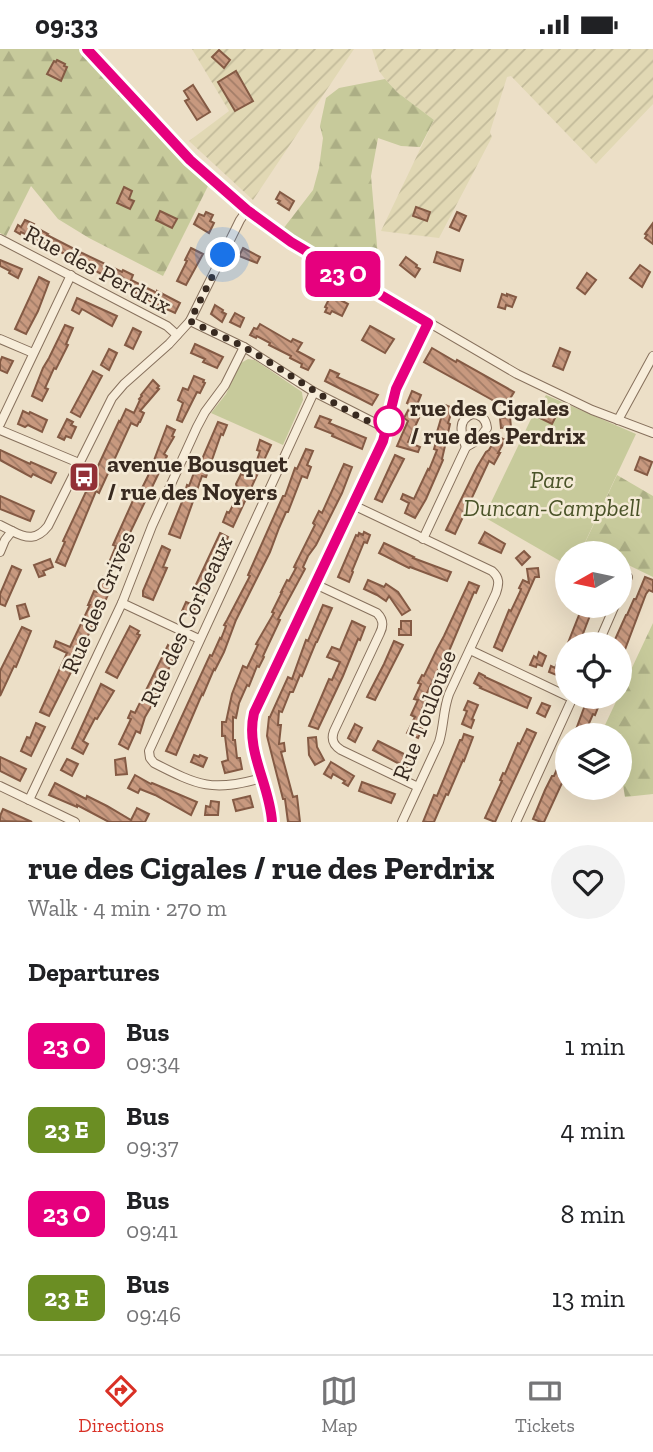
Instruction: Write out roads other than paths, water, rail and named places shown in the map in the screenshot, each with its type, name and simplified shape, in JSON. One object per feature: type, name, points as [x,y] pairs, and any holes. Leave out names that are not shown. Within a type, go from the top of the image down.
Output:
[{"type":"street","points":[[87,49],[190,160],[247,210],[291,242],[535,383],[653,433]]},
{"type":"street","points":[[0,525],[30,538],[39,536],[46,530],[116,393],[190,321],[247,210]]},
{"type":"street","name":"Rue des Perdrix","points":[[0,239],[167,326],[177,335]]},
{"type":"street","points":[[0,424],[71,275]]},
{"type":"street","name":"Rue des Perdrix","points":[[190,321],[244,347],[314,392],[387,429]]},
{"type":"street","points":[[272,822],[252,738],[254,713],[383,441],[396,389],[428,323]]},
{"type":"street","points":[[0,339],[33,353]]},
{"type":"street","name":"Rue des Grives","points":[[29,800],[122,603],[157,514],[197,427],[225,385],[244,347]]},
{"type":"street","points":[[618,420],[653,356]]},
{"type":"street","name":"Rue des Corbeaux","points":[[262,778],[225,786],[205,785],[156,765],[150,758],[149,749],[314,392]]},
{"type":"street","points":[[0,430],[79,463]]},
{"type":"street","points":[[423,539],[466,447]]},
{"type":"street","name":"Rue Toulouse","points":[[352,505],[492,571],[497,577],[498,587],[444,708],[441,736],[402,822]]},
{"type":"street","points":[[0,552],[12,531]]},
{"type":"street","points":[[315,584],[377,613],[382,624],[334,732],[334,743],[341,750],[418,787]]},
{"type":"street","points":[[122,603],[199,639]]},
{"type":"street","points":[[470,650],[555,690]]},
{"type":"street","points":[[516,822],[565,709]]},
{"type":"street","points":[[0,786],[73,821]]},
{"type":"place","name":"rue des Cigales / rue des Perdrix","points":[[389,421]]},
{"type":"place","name":"avenue Bousquet / rue des Noyers","points":[[84,477]]},
{"type":"park label","name":"Parc Duncan-Campbell","points":[[552,493]]}]
